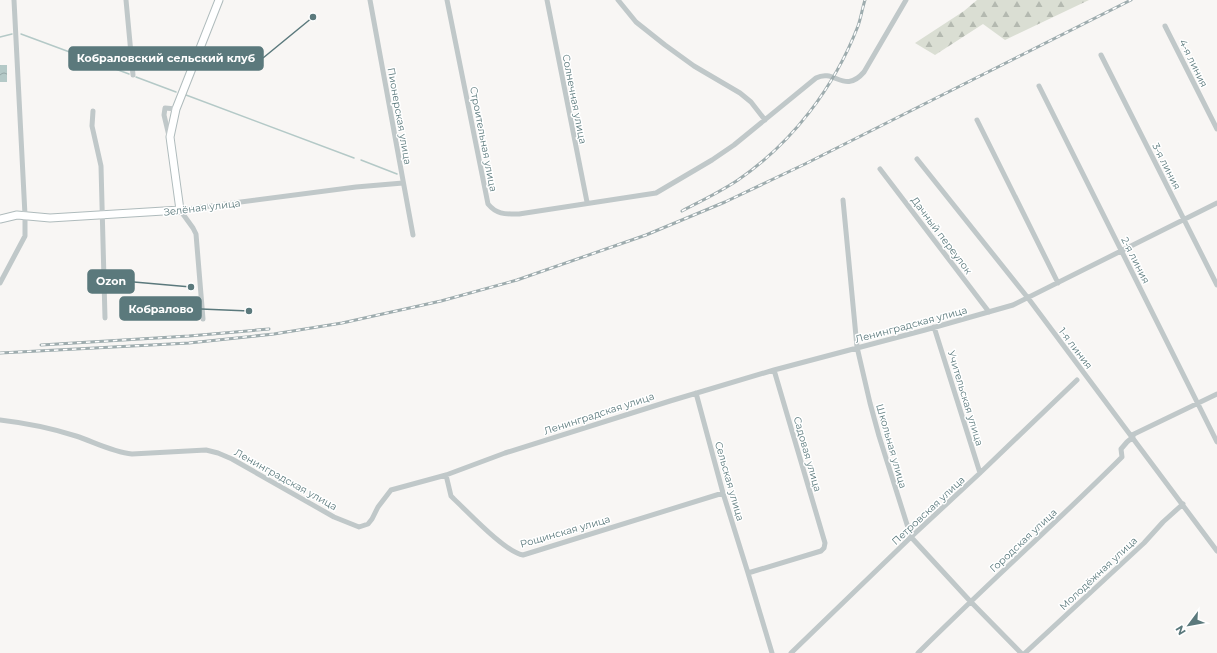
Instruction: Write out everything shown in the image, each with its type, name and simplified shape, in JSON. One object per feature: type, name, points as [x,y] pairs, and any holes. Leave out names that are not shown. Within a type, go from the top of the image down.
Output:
[{"type":"street","points":[[0,283],[25,236],[14,0]]},
{"type":"street","points":[[126,0],[133,75]]},
{"type":"street","points":[[170,137],[176,109],[219,0]]},
{"type":"street","name":"Пионерская улица","points":[[370,0],[413,235]]},
{"type":"street","name":"Строительная улица","points":[[447,0],[488,204],[498,213],[507,214],[519,214],[587,202],[656,193],[712,160],[765,120],[820,75],[826,75],[843,81],[852,82],[858,79],[878,50],[906,0]]},
{"type":"street","name":"Солнечная улица","points":[[547,0],[587,202]]},
{"type":"street","points":[[618,0],[636,22],[688,62],[740,93],[751,102],[765,120]]},
{"type":"street","name":"4-я линия","points":[[1165,26],[1217,130]]},
{"type":"street","name":"3-я линия","points":[[1101,55],[1217,285]]},
{"type":"street","name":"2-я линия","points":[[1039,86],[1217,442]]},
{"type":"street","points":[[176,109],[165,108],[164,115],[170,137],[180,210],[196,234],[203,319]]},
{"type":"street","points":[[93,111],[92,126],[101,166],[105,318]]},
{"type":"street","points":[[977,120],[1058,283]]},
{"type":"street","name":"1-я линия","points":[[917,159],[1028,298],[1217,551]]},
{"type":"street","name":"Дачный переулок","points":[[880,169],[989,312]]},
{"type":"street","name":"Зелёная улица","points":[[0,220],[17,215],[50,218],[103,216],[180,210],[356,187],[403,183]]},
{"type":"street","name":"Школьная улица","points":[[843,200],[857,347],[879,436],[911,537],[970,601],[1021,653]]},
{"type":"street","name":"Ленинградская улица","points":[[0,420],[42,426],[74,435],[122,453],[132,454],[206,450],[218,453],[239,463],[334,517],[359,527],[368,524],[378,507],[391,490],[446,475],[505,453],[774,370],[1013,305],[1217,204]]},
{"type":"street","name":"Учительская улица","points":[[934,327],[980,473]]},
{"type":"street","name":"Садовая улица","points":[[748,573],[821,551],[824,546],[774,370]]},
{"type":"street","name":"Петровская улица","points":[[791,653],[1077,380]]},
{"type":"street","name":"Сельская улица","points":[[696,394],[723,493],[772,653]]},
{"type":"street","points":[[1132,436],[1217,394]]},
{"type":"street","name":"Городская улица","points":[[918,653],[970,601],[1086,493],[1122,457],[1121,449],[1132,436]]},
{"type":"street","name":"Рощинская улица","points":[[446,475],[451,496],[507,548],[523,555],[723,493]]},
{"type":"street","name":"Молодёжная улица","points":[[1025,653],[1144,543],[1182,504]]},
{"type":"green space","points":[[977,0],[1089,0],[1005,40],[983,24],[935,55],[915,43],[964,11]]},
{"type":"water","points":[[0,65],[7,65],[7,82],[0,82]]},
{"type":"waterway","points":[[0,37],[12,34]]},
{"type":"waterway","points":[[21,34],[129,74]]},
{"type":"waterway","points":[[136,77],[176,92]]},
{"type":"waterway","points":[[186,95],[354,158]]},
{"type":"waterway","points":[[361,160],[397,174]]},
{"type":"railway","points":[[682,211],[738,180],[776,149],[793,131],[824,92],[837,71],[858,26],[865,0]]},
{"type":"railway","points":[[0,353],[189,343],[274,334],[342,323],[441,301],[517,280],[646,235],[725,202],[805,164],[1131,0]]},
{"type":"railway","points":[[41,345],[189,336],[269,329]]},
{"type":"place","name":"Кобраловский сельский клуб","points":[[313,17]]},
{"type":"place","name":"Ozon","points":[[191,287]]},
{"type":"place","name":"Кобралово","points":[[249,311]]}]
